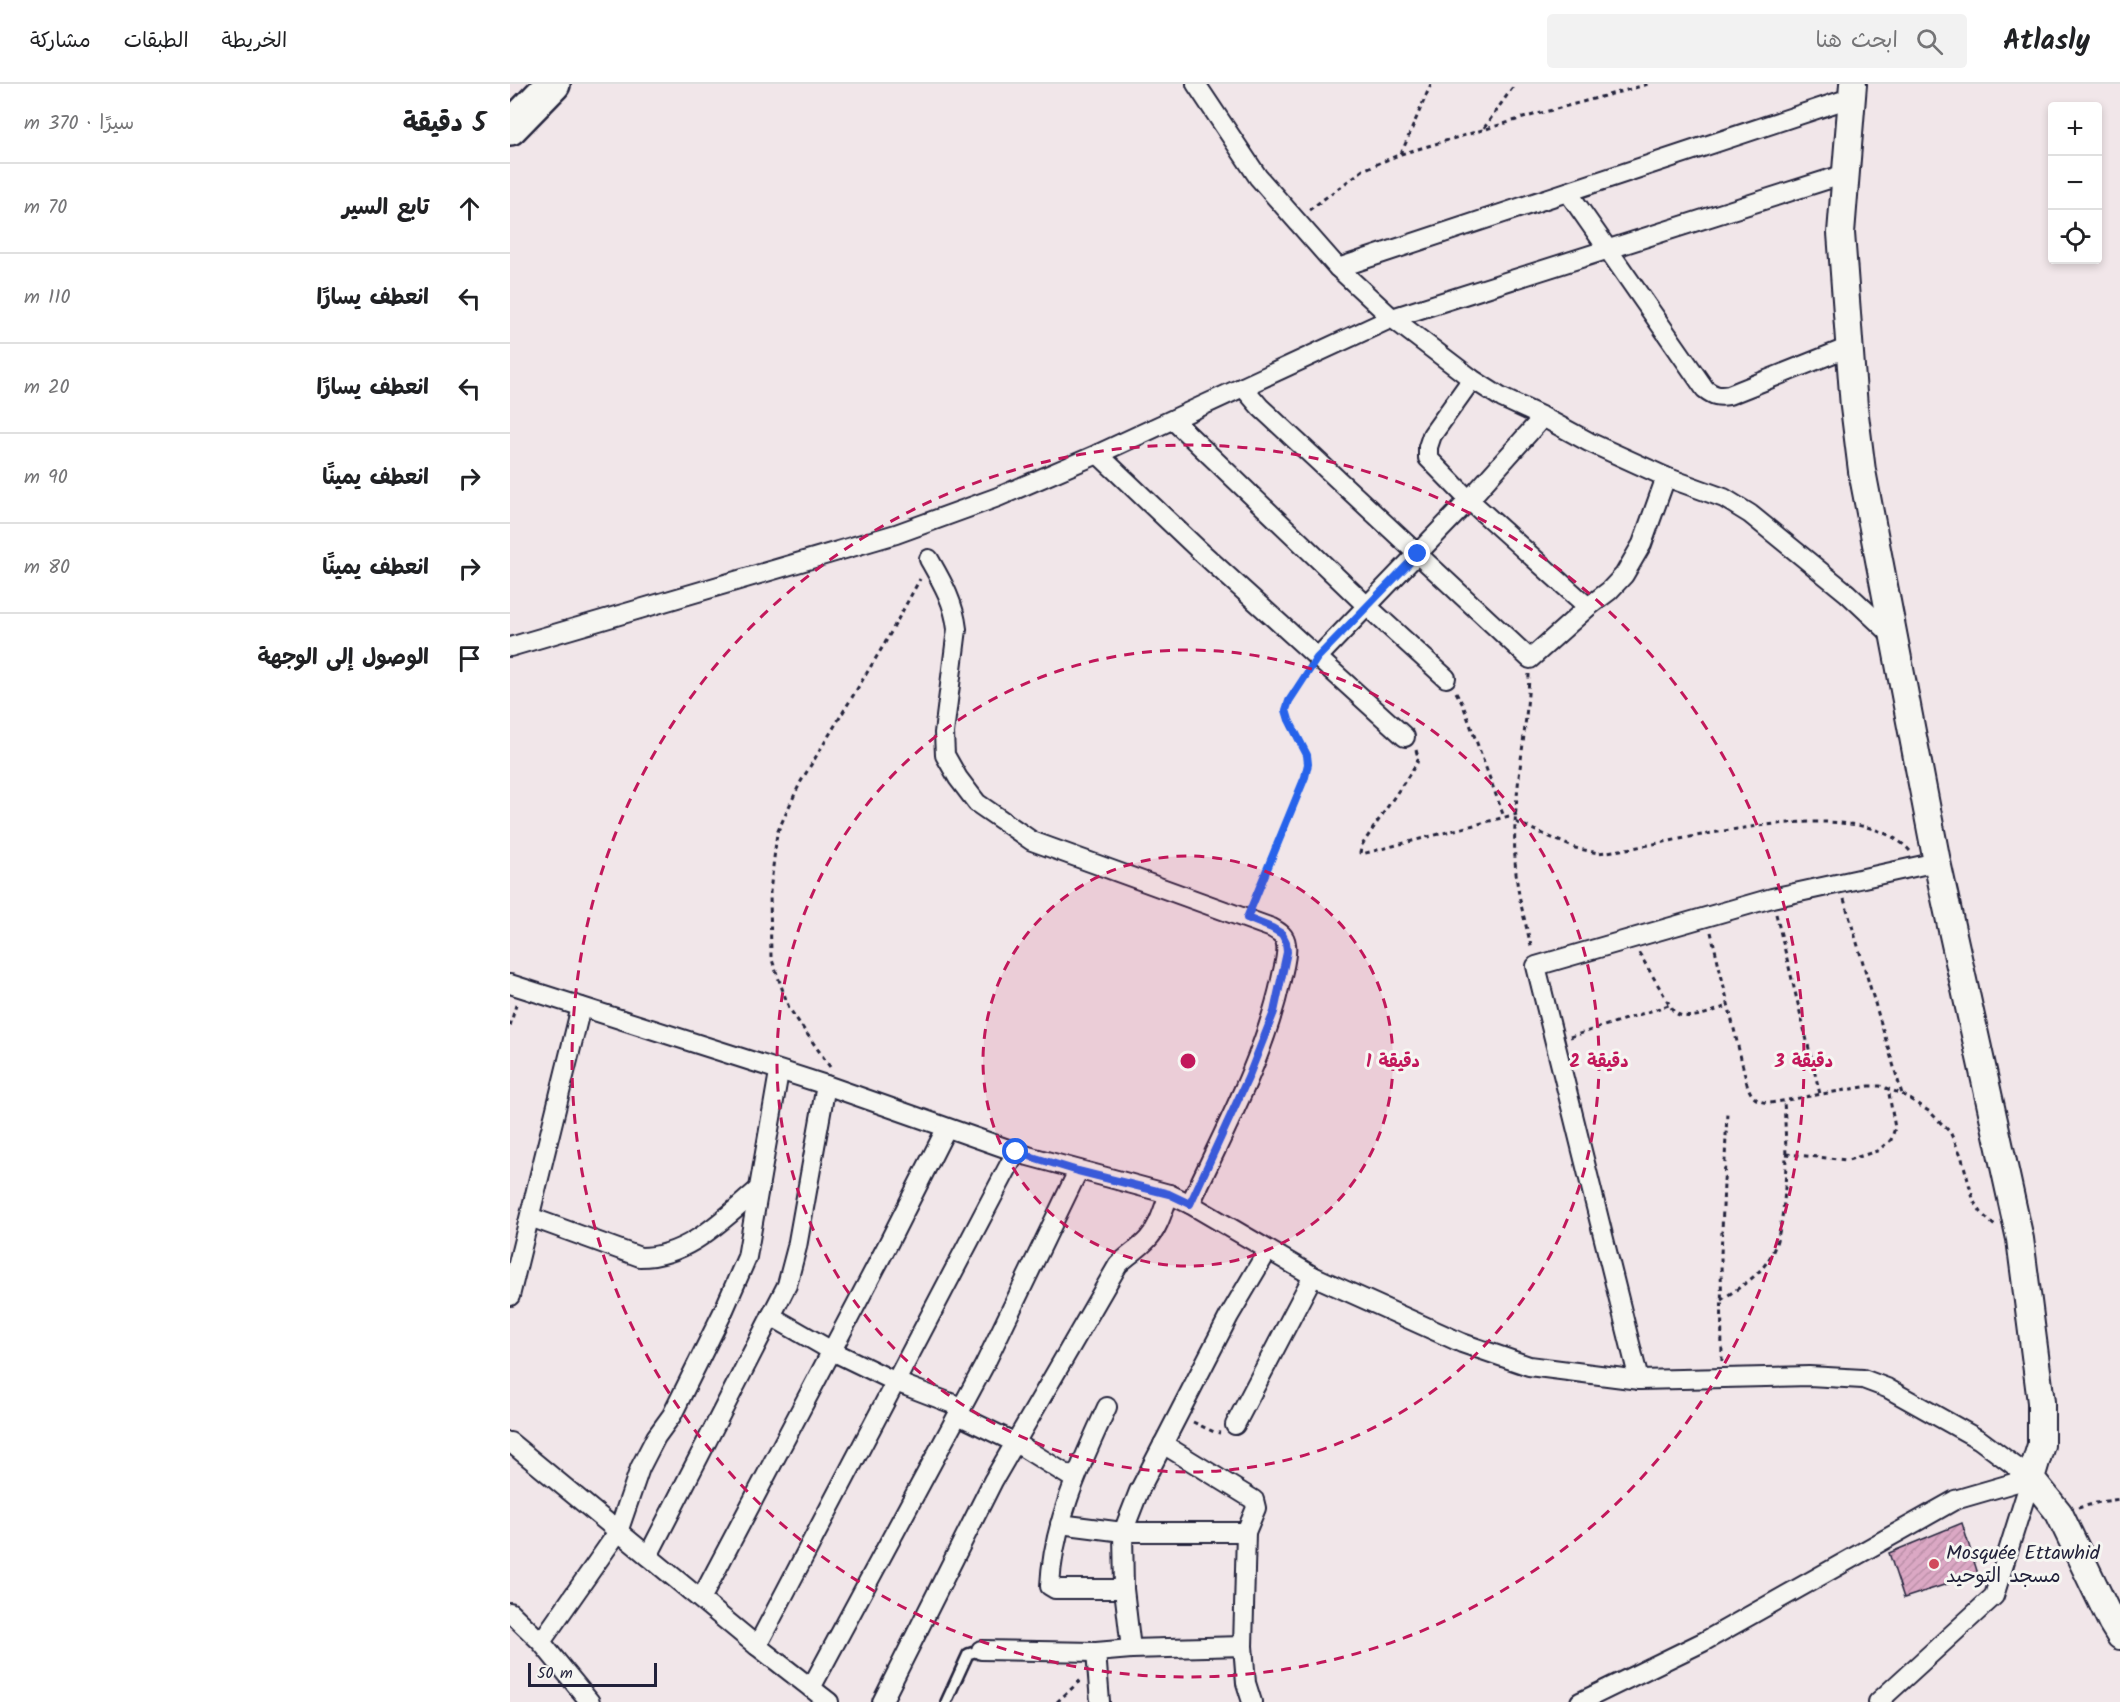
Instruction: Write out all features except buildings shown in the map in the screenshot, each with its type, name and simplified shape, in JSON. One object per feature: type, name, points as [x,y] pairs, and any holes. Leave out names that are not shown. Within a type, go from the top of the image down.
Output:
[{"type":"highway","points":[[510,101],[527,84]]},
{"type":"highway","points":[[510,128],[553,84]]},
{"type":"street","points":[[1196,84],[1258,177],[1338,268],[1392,318],[1472,379],[1502,398],[1589,442],[1666,477],[1724,498],[1750,514],[1847,593],[1894,637]]},
{"type":"street","points":[[1338,268],[1568,192],[1852,91],[1841,233],[1848,347],[1862,471],[1894,637],[1930,864],[2020,1239],[2041,1402],[2042,1445],[1995,1596],[1878,1702]]},
{"type":"street","points":[[510,646],[896,534],[998,497],[1098,454],[1392,318],[1845,174]]},
{"type":"street","points":[[1568,192],[1705,389],[1712,395],[1720,397],[1729,395],[1848,347]]},
{"type":"street","points":[[1472,379],[1432,435],[1428,447],[1428,458],[1469,500],[1588,607]]},
{"type":"street","points":[[1243,387],[1260,407],[1530,659],[1609,591],[1624,575],[1642,544],[1666,477]]},
{"type":"street","points":[[1317,658],[1469,500],[1543,417]]},
{"type":"street","points":[[1173,420],[1368,607],[1446,678]]},
{"type":"street","points":[[1098,454],[1405,737]]},
{"type":"street","points":[[929,559],[949,594],[956,615],[957,629],[944,733],[945,755],[958,778],[977,802],[1032,841],[1247,918],[1282,934],[1286,942],[1287,952],[1274,1012],[1248,1078],[1190,1204]]},
{"type":"street","points":[[1639,1380],[1536,966],[1772,898],[1930,864]]},
{"type":"street","points":[[515,986],[826,1086],[1016,1152],[1078,1171],[1169,1194],[1313,1276],[1462,1343],[1529,1366],[1639,1380],[1809,1376],[1863,1379],[1887,1388],[1980,1440],[2031,1478],[2059,1513],[2120,1636]]},
{"type":"street","points":[[510,1296],[581,1007]]},
{"type":"street","points":[[541,1642],[618,1532],[643,1462],[656,1437],[672,1415],[747,1257],[779,1072]]},
{"type":"street","points":[[648,1556],[787,1285],[794,1263],[826,1086]]},
{"type":"street","points":[[700,1599],[832,1351],[946,1129]]},
{"type":"street","points":[[758,1646],[1016,1152]]},
{"type":"street","points":[[811,1688],[985,1364],[1078,1171]]},
{"type":"street","points":[[530,1217],[640,1257],[654,1257],[689,1244],[760,1188]]},
{"type":"street","points":[[882,1702],[993,1481],[1118,1265],[1139,1249],[1157,1227],[1169,1194]]},
{"type":"street","points":[[1131,1649],[1124,1589],[1123,1532],[1139,1491],[1163,1444],[1229,1316],[1268,1250]]},
{"type":"street","points":[[1235,1425],[1313,1276]]},
{"type":"street","points":[[771,1316],[832,1351],[960,1411],[1074,1479]]},
{"type":"street","points":[[1107,1407],[1074,1479],[1060,1524],[1050,1583],[1052,1588],[1124,1589]]},
{"type":"street","points":[[510,1442],[829,1702]]},
{"type":"street","points":[[1163,1444],[1254,1500],[1256,1508],[1246,1532],[1243,1646],[1246,1683],[1252,1702]]},
{"type":"street","points":[[1580,1702],[1703,1642],[1955,1500],[2031,1478]]},
{"type":"street","points":[[1060,1524],[1123,1532],[1246,1532]]},
{"type":"street","points":[[510,1612],[541,1642],[590,1702]]},
{"type":"street","points":[[981,1650],[1096,1658],[1131,1649],[1243,1646]]},
{"type":"street","points":[[1096,1658],[1100,1702]]},
{"type":"lane","points":[[946,1702],[968,1654],[981,1650]]},
{"type":"path","points":[[1401,154],[1431,84]]},
{"type":"path","points":[[1483,130],[1515,84]]},
{"type":"path","points":[[1295,220],[1363,170],[1401,154],[1648,84]]},
{"type":"path","points":[[848,1094],[789,1008],[771,957],[770,892],[777,833],[800,783],[912,596],[929,559]]},
{"type":"path","points":[[1247,918],[1305,777],[1308,764],[1307,755],[1286,710],[1289,701],[1317,658]]},
{"type":"path","points":[[1530,659],[1528,699],[1517,792],[1517,883],[1536,966]]},
{"type":"path","points":[[1446,678],[1463,705],[1504,818]]},
{"type":"path","points":[[1405,737],[1417,752],[1417,763],[1362,845],[1360,852],[1368,854],[1516,814]]},
{"type":"path","points":[[1516,822],[1575,848],[1598,853],[1766,826],[1835,822],[1862,826],[1893,837],[1930,864]]},
{"type":"path","points":[[1839,883],[1902,1094]]},
{"type":"path","points":[[1772,898],[1820,1094]]},
{"type":"path","points":[[1707,916],[1749,1091],[1759,1102],[1869,1086],[1888,1088],[1902,1094],[1930,1112],[1950,1132],[1961,1155],[1974,1202],[1983,1215],[1993,1226],[2020,1239]]},
{"type":"path","points":[[1630,939],[1674,1012],[1686,1018],[1728,1006]]},
{"type":"path","points":[[510,1026],[515,986]]},
{"type":"path","points":[[1554,1043],[1670,1005]]},
{"type":"path","points":[[1786,1154],[1848,1160],[1877,1151],[1891,1140],[1895,1128],[1888,1088]]},
{"type":"path","points":[[1721,1300],[1757,1274],[1767,1262],[1780,1232],[1787,1167],[1784,1100]]},
{"type":"path","points":[[1722,1378],[1721,1255],[1727,1112]]},
{"type":"path","points":[[1178,1415],[1214,1432],[1228,1430],[1235,1425]]},
{"type":"path","points":[[2059,1513],[2120,1499]]},
{"type":"path","points":[[1057,1702],[1096,1658]]},
{"type":"place","name":"Mosquée Ettawhid مسجد التوحيد","points":[[1934,1564]]},
{"type":"route","points":[[1016,1152],[1078,1171],[1169,1194],[1190,1204],[1248,1078],[1274,1012],[1287,952],[1282,934],[1247,918],[1305,777],[1308,764],[1307,755],[1289,720],[1286,710],[1289,701],[1317,658],[1418,554]]}]
